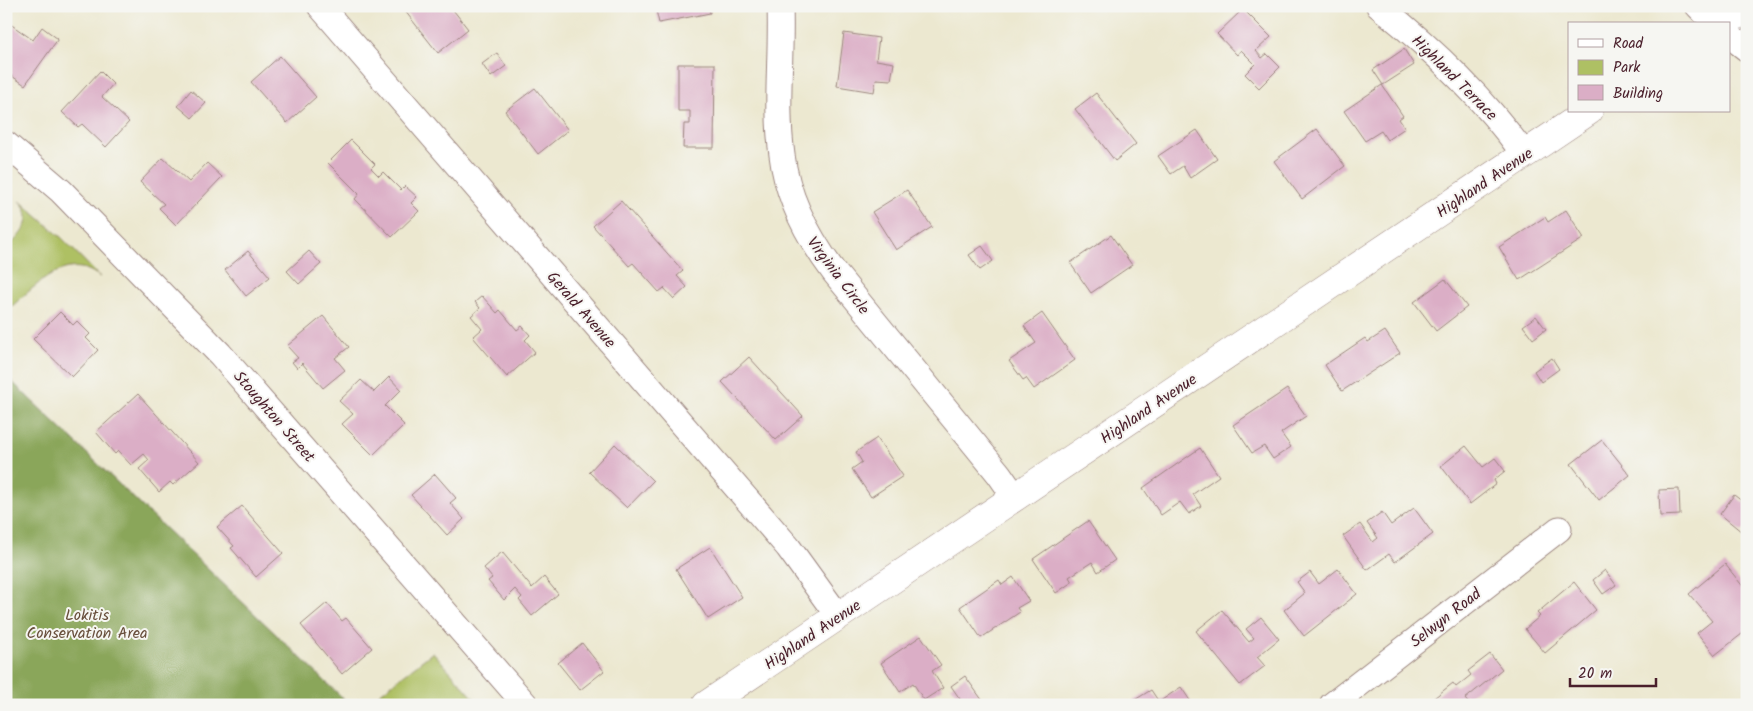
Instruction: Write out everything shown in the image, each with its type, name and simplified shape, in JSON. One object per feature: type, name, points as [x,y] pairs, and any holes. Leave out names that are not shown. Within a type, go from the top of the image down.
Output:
[{"type":"street","name":"Gerald Avenue","points":[[320,6],[788,547],[838,616]]},
{"type":"street","name":"Virginia Circle","points":[[780,6],[782,155],[791,194],[799,215],[820,253],[834,272],[999,474],[1015,498]]},
{"type":"street","name":"Highland Terrace","points":[[1379,6],[1460,77],[1497,118],[1524,154]]},
{"type":"street","points":[[1698,6],[1714,22]]},
{"type":"street","points":[[1726,22],[1747,8]]},
{"type":"street","points":[[1730,36],[1747,49]]},
{"type":"street","name":"Highland Avenue","points":[[706,705],[1587,112]]},
{"type":"street","name":"Stoughton Street","points":[[6,144],[38,170],[85,214],[246,382],[526,705]]},
{"type":"street","name":"Selwyn Road","points":[[1332,705],[1559,529]]},
{"type":"green space","points":[[20,201],[62,238],[100,277],[87,270],[74,268],[62,270],[38,284],[6,311],[6,248],[21,233],[27,221],[25,208]]},
{"type":"green space","name":"Lokitis Conservation Area","points":[[6,376],[350,705],[6,705]]},
{"type":"green space","points":[[433,652],[480,705],[365,705]]},
{"type":"building","points":[[401,6],[450,6],[468,29],[438,53]]},
{"type":"building","points":[[655,6],[709,6],[710,13],[659,23]]},
{"type":"building","points":[[1243,9],[1271,37],[1256,51],[1262,58],[1267,54],[1280,67],[1259,88],[1245,74],[1255,64],[1241,50],[1237,55],[1217,34]]},
{"type":"building","points":[[6,21],[33,40],[42,27],[58,39],[25,85],[6,72],[9,66],[6,64]]},
{"type":"building","points":[[844,33],[879,38],[876,60],[894,63],[891,80],[876,79],[874,92],[837,86]]},
{"type":"building","points":[[1404,49],[1414,65],[1383,85],[1373,70]]},
{"type":"building","points":[[497,53],[506,66],[491,77],[482,64]]},
{"type":"building","points":[[280,56],[316,97],[287,123],[251,82]]},
{"type":"building","points":[[678,64],[715,64],[714,148],[683,148],[684,124],[690,124],[690,111],[678,111]]},
{"type":"building","points":[[100,71],[113,84],[102,97],[129,122],[106,147],[82,124],[78,127],[62,112]]},
{"type":"building","points":[[1382,85],[1403,116],[1399,119],[1405,128],[1387,140],[1381,131],[1365,141],[1344,111]]},
{"type":"building","points":[[535,88],[568,130],[538,154],[505,111]]},
{"type":"building","points":[[191,90],[206,103],[192,118],[178,106]]},
{"type":"building","points":[[1096,93],[1136,144],[1115,161],[1075,109]]},
{"type":"building","points":[[1317,129],[1345,166],[1302,199],[1274,161]]},
{"type":"building","points":[[1197,130],[1217,159],[1190,178],[1183,166],[1171,174],[1158,156]]},
{"type":"building","points":[[351,140],[375,164],[371,168],[379,176],[383,172],[401,190],[405,186],[417,197],[411,203],[419,211],[392,237],[355,199],[359,194],[328,163]]},
{"type":"building","points":[[163,158],[189,182],[207,163],[222,177],[176,225],[159,208],[164,204],[140,182]]},
{"type":"building","points":[[907,190],[932,227],[896,250],[872,212]]},
{"type":"building","points":[[621,201],[683,271],[677,276],[687,287],[674,299],[664,288],[659,292],[633,263],[629,266],[593,226]]},
{"type":"building","points":[[1566,210],[1584,238],[1519,280],[1499,247],[1545,217],[1548,222]]},
{"type":"building","points":[[1111,235],[1132,265],[1091,293],[1070,263]]},
{"type":"building","points":[[982,246],[993,261],[980,270],[969,255]]},
{"type":"building","points":[[248,251],[270,277],[246,296],[225,270]]},
{"type":"building","points":[[309,251],[321,264],[299,284],[287,271]]},
{"type":"building","points":[[1445,279],[1467,307],[1436,331],[1414,302]]},
{"type":"building","points":[[482,296],[497,313],[500,310],[517,330],[522,326],[530,335],[525,340],[535,352],[507,377],[473,337],[482,329],[471,316],[480,308],[475,302]]},
{"type":"building","points":[[60,312],[73,325],[77,321],[90,334],[86,338],[98,350],[72,377],[33,339]]},
{"type":"building","points":[[1042,313],[1075,360],[1034,389],[1026,378],[1023,380],[1009,361],[1036,343],[1024,326]]},
{"type":"building","points":[[323,316],[349,347],[335,358],[345,370],[323,388],[302,363],[297,368],[292,362],[298,358],[287,346]]},
{"type":"building","points":[[1536,316],[1546,329],[1533,339],[1523,326]]},
{"type":"building","points":[[1385,331],[1400,353],[1342,391],[1325,365],[1365,338],[1368,342]]},
{"type":"building","points":[[749,357],[803,416],[776,440],[722,382]]},
{"type":"building","points":[[1552,358],[1559,369],[1541,382],[1534,371]]},
{"type":"building","points":[[389,377],[401,390],[385,406],[404,425],[373,455],[342,424],[353,414],[339,401],[361,380],[374,392]]},
{"type":"building","points":[[1287,389],[1306,416],[1281,433],[1291,447],[1273,459],[1264,446],[1252,453],[1233,425]]},
{"type":"building","points":[[138,394],[199,462],[173,485],[170,482],[159,492],[139,469],[149,460],[144,454],[131,465],[118,451],[115,454],[96,432]]},
{"type":"building","points":[[877,438],[903,476],[871,497],[852,469],[862,462],[856,452]]},
{"type":"building","points":[[1602,440],[1630,475],[1599,500],[1571,464]]},
{"type":"building","points":[[615,444],[653,481],[627,508],[589,472]]},
{"type":"building","points":[[1466,446],[1483,467],[1495,458],[1505,471],[1494,480],[1496,484],[1470,504],[1441,466]]},
{"type":"building","points":[[1200,448],[1219,476],[1193,494],[1201,506],[1189,514],[1180,502],[1161,515],[1143,488]]},
{"type":"building","points":[[435,474],[456,498],[450,503],[464,519],[447,535],[411,495]]},
{"type":"building","points":[[1679,489],[1680,515],[1660,516],[1659,490]]},
{"type":"building","points":[[1734,495],[1747,505],[1747,526],[1742,532],[1720,514]]},
{"type":"building","points":[[242,506],[283,553],[256,577],[231,548],[234,546],[217,527]]},
{"type":"building","points":[[1414,508],[1433,534],[1395,562],[1389,554],[1367,570],[1343,536],[1360,524],[1373,542],[1378,538],[1367,523],[1382,512],[1391,525]]},
{"type":"building","points":[[1088,521],[1115,560],[1098,572],[1092,562],[1069,577],[1072,582],[1056,593],[1033,559]]},
{"type":"building","points":[[710,547],[742,597],[708,619],[676,569]]},
{"type":"building","points":[[502,552],[532,588],[544,577],[558,594],[532,616],[519,600],[522,597],[515,589],[504,600],[488,581],[492,578],[484,568]]},
{"type":"building","points":[[1725,564],[1745,589],[1747,588],[1747,630],[1715,655],[1697,633],[1712,621],[1689,594]]},
{"type":"building","points":[[1338,569],[1357,594],[1304,636],[1284,610],[1305,593],[1297,582],[1310,572],[1319,584]]},
{"type":"building","points":[[1605,570],[1616,585],[1603,594],[1593,580]]},
{"type":"building","points":[[1013,577],[1029,601],[1017,608],[1020,612],[981,638],[960,607],[999,580],[1002,585]]},
{"type":"building","points":[[1574,582],[1596,610],[1545,653],[1525,629],[1540,616],[1537,613]]},
{"type":"building","points":[[327,603],[342,621],[346,618],[372,648],[342,674],[301,625]]},
{"type":"building","points":[[1222,610],[1249,642],[1254,638],[1246,629],[1261,617],[1279,639],[1257,657],[1265,666],[1240,685],[1196,631]]},
{"type":"building","points":[[921,636],[941,665],[932,671],[943,688],[924,700],[913,683],[900,692],[881,663]]},
{"type":"building","points":[[582,643],[604,671],[580,690],[558,663]]},
{"type":"building","points":[[1490,654],[1502,669],[1465,699],[1470,705],[1425,705],[1453,683],[1456,687],[1471,675],[1468,671]]},
{"type":"building","points":[[965,676],[985,704],[964,705],[951,686]]},
{"type":"building","points":[[1181,687],[1193,705],[1136,705],[1133,701],[1151,690],[1159,702]]}]
